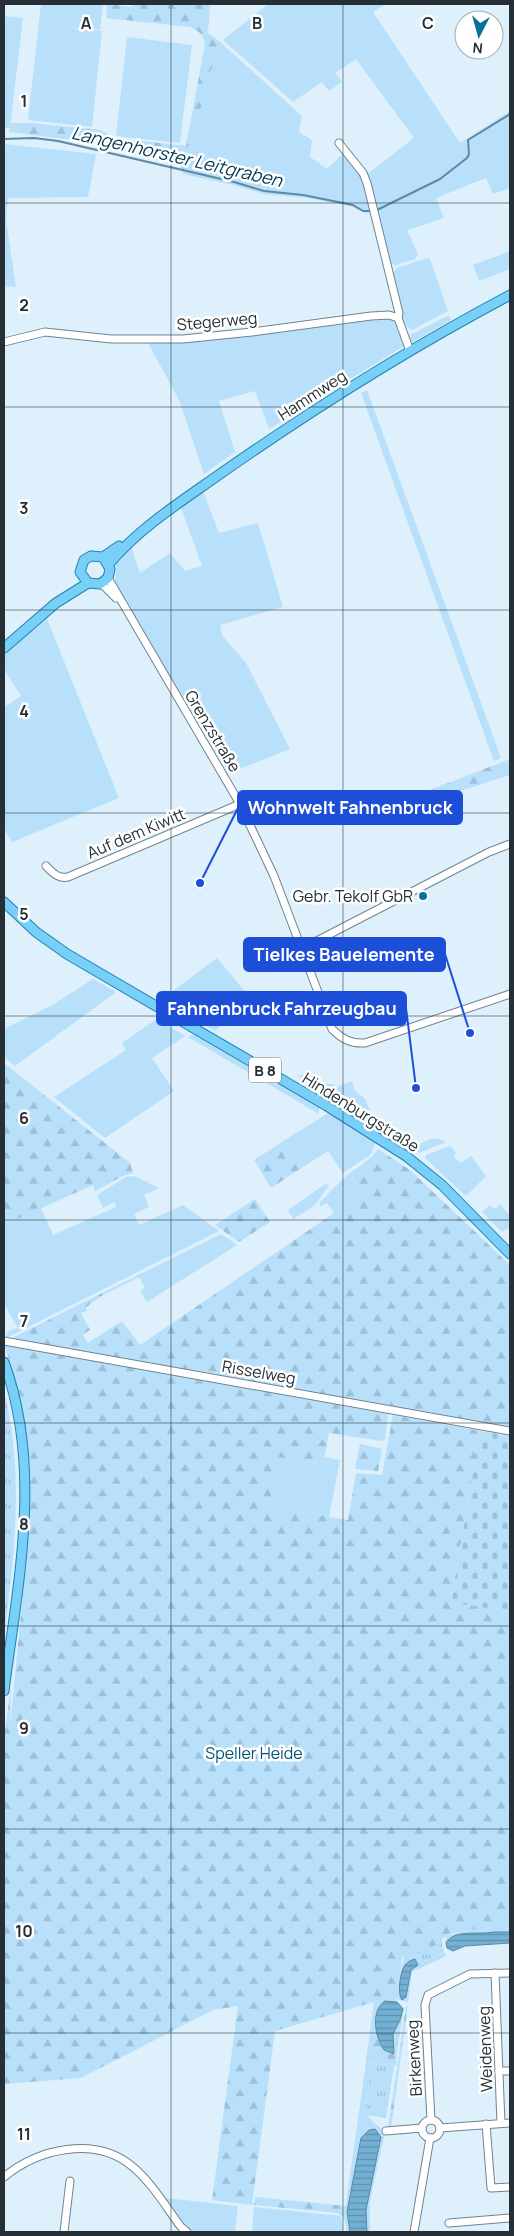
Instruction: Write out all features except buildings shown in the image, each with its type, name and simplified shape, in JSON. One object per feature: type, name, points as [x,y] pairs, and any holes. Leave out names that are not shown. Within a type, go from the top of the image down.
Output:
[{"type":"main road","name":"Hammweg","points":[[4,648],[85,580],[80,568],[84,560],[91,556],[106,561],[192,494],[264,444],[410,351],[510,295]]},
{"type":"main road","points":[[85,580],[100,584],[108,578],[106,561]]},
{"type":"main road","name":"Hindenburgstraße","points":[[4,902],[36,932],[67,954],[327,1106],[406,1156],[442,1186],[510,1254]]},
{"type":"main road","points":[[4,1362],[11,1384],[20,1432],[25,1500],[24,1537],[4,1691]]},
{"type":"street","points":[[339,143],[363,173],[368,183],[399,312],[398,318],[410,351]]},
{"type":"street","name":"Stegerweg","points":[[4,342],[46,332],[111,339],[184,339],[371,316],[390,315],[398,318]]},
{"type":"street","name":"Grenzstraße","points":[[108,578],[240,804],[274,876],[327,1020],[339,1035],[354,1044],[365,1043],[510,994]]},
{"type":"street","name":"Grenzstraße","points":[[100,584],[125,608]]},
{"type":"street","name":"Auf dem Kiwitt","points":[[46,866],[56,876],[68,877],[240,804]]},
{"type":"street","points":[[301,948],[489,852],[510,844]]},
{"type":"street","name":"Risselweg","points":[[4,1341],[510,1431]]},
{"type":"street","points":[[495,1973],[510,1973]]},
{"type":"street","name":"Birkenweg","points":[[431,2120],[425,2005],[428,1995],[470,1974],[495,1973]]},
{"type":"street","name":"Weidenweg","points":[[495,1973],[501,2123]]},
{"type":"street","points":[[499,2072],[510,2071]]},
{"type":"street","points":[[431,2120],[436,2121],[440,2128],[438,2136],[430,2138],[423,2134],[422,2128],[426,2122],[431,2120]]},
{"type":"street","points":[[440,2128],[510,2123]]},
{"type":"street","points":[[486,2124],[491,2188],[510,2186]]},
{"type":"street","points":[[386,2131],[422,2128]]},
{"type":"street","points":[[414,2232],[430,2138]]},
{"type":"street","points":[[4,2177],[34,2157],[51,2152],[71,2149],[100,2151],[131,2165],[146,2179],[186,2232]]},
{"type":"street","points":[[64,2232],[70,2181]]},
{"type":"street","points":[[449,2223],[510,2218]]},
{"type":"green space","points":[[41,4],[103,4],[100,30],[52,26],[102,31],[92,127],[28,120]]},
{"type":"green space","points":[[107,4],[132,7],[133,4],[210,4],[208,33],[219,41],[183,174],[180,166],[96,143],[9,132],[10,123],[31,123],[101,130],[115,138],[186,146],[205,44],[202,35],[190,27],[106,18]]},
{"type":"green space","points":[[268,4],[386,4],[373,12],[460,143],[510,111],[510,188],[493,194],[486,178],[436,198],[444,218],[408,230],[418,254],[415,259],[396,265],[391,264],[366,175],[414,138],[356,59],[335,73],[342,82],[329,91],[322,82],[293,102],[223,40]]},
{"type":"green space","points":[[4,16],[23,18],[10,128],[4,128]]},
{"type":"green space","points":[[127,37],[192,45],[180,143],[116,136]]},
{"type":"green space","points":[[219,41],[302,116],[299,132],[312,140],[310,157],[327,169],[344,153],[365,178],[372,212],[365,213],[350,206],[308,198],[264,194],[183,174]]},
{"type":"green space","points":[[4,144],[96,154],[88,197],[8,198],[6,220],[16,287],[4,286]]},
{"type":"green space","points":[[510,251],[510,269],[479,281],[473,265]]},
{"type":"green space","points":[[427,258],[430,259],[448,311],[412,330],[403,324],[392,274],[397,268]]},
{"type":"green space","points":[[449,315],[451,320],[411,343],[410,335]]},
{"type":"green space","points":[[384,316],[393,318],[399,329],[404,346],[269,429],[255,391],[219,401],[235,452],[204,474],[180,402],[147,341]]},
{"type":"green space","points":[[367,390],[501,758],[494,761],[361,393]]},
{"type":"green space","points":[[203,491],[219,533],[258,523],[283,607],[220,625],[222,635],[246,663],[290,749],[229,773],[115,585],[116,561],[131,546],[140,573],[170,553],[185,571],[202,566],[181,508]]},
{"type":"green space","points":[[47,619],[119,798],[12,842],[4,829],[4,707],[21,696],[4,669],[4,653]]},
{"type":"green space","points":[[510,759],[510,775],[379,817],[376,811]]},
{"type":"green space","points":[[217,958],[259,1008],[231,1015],[215,1031],[162,999]]},
{"type":"green space","points":[[93,979],[116,992],[15,1066],[4,1057],[4,1029],[54,1004]]},
{"type":"green space","points":[[157,1019],[185,1036],[152,1058],[174,1091],[105,1138],[54,1097],[126,1050],[122,1043]]},
{"type":"green space","points":[[197,1035],[251,1067],[271,1082],[288,1088],[319,1107],[319,1114],[188,1037]]},
{"type":"green space","points":[[4,1063],[130,1163],[133,1173],[123,1176],[95,1191],[93,1185],[4,1225]]},
{"type":"green space","points":[[306,1072],[321,1084],[334,1084],[336,1087],[352,1081],[355,1091],[365,1099],[375,1124],[381,1123],[417,1146],[428,1140],[435,1139],[446,1142],[419,1153],[396,1137],[320,1092],[297,1075],[300,1076]]},
{"type":"green space","points":[[327,1114],[334,1115],[376,1142],[371,1154],[343,1173],[328,1151],[303,1167],[285,1140]]},
{"type":"green space","points":[[285,1140],[303,1167],[271,1188],[254,1160]]},
{"type":"green space","points":[[450,1146],[456,1153],[453,1156],[461,1163],[471,1156],[486,1176],[466,1196],[425,1158],[426,1155]]},
{"type":"green space","points":[[378,1149],[410,1170],[510,1265],[510,1429],[12,1338],[102,1293],[103,1295],[85,1308],[87,1311],[81,1313],[90,1330],[83,1335],[88,1343],[122,1321],[140,1345],[359,1196],[356,1192],[360,1186],[352,1178],[348,1181],[345,1177],[373,1156]]},
{"type":"green space","points":[[135,1176],[159,1188],[144,1195],[149,1207],[134,1214],[139,1225],[183,1205],[219,1231],[6,1338],[8,1331],[18,1328],[4,1304],[4,1225],[41,1208],[53,1235],[116,1207],[115,1202],[103,1208],[97,1195],[126,1177]]},
{"type":"green space","points":[[345,1177],[348,1180],[351,1178],[360,1186],[360,1196],[334,1213],[327,1203],[320,1207],[320,1202]]},
{"type":"green space","points":[[327,1183],[328,1187],[314,1206],[293,1219],[288,1210]]},
{"type":"green space","points":[[255,1199],[270,1222],[239,1242],[215,1225]]},
{"type":"green space","points":[[500,1204],[510,1216],[510,1227],[502,1232],[482,1212],[490,1205],[495,1209]]},
{"type":"green space","points":[[221,1234],[237,1245],[147,1302],[140,1291],[145,1288],[139,1277],[103,1295],[102,1293]]},
{"type":"green space","name":"Speller Heide","points":[[4,1343],[388,1414],[385,1439],[382,1441],[329,1433],[323,1465],[278,1457],[269,1507],[348,1520],[356,1473],[382,1475],[393,1415],[480,1431],[451,1601],[510,1612],[510,1927],[466,1930],[450,1934],[442,1939],[442,1943],[403,1961],[404,1957],[402,1958],[397,2002],[381,2004],[380,2006],[374,2002],[275,2031],[252,2205],[212,2200],[238,2006],[213,2010],[81,2078],[4,2084],[4,1738],[11,1686],[10,1727],[29,1530],[30,1489],[24,1427]]},
{"type":"green space","points":[[4,1390],[14,1452],[16,1513],[4,1636]]},
{"type":"green space","points":[[480,1431],[510,1436],[510,1612],[451,1602]]},
{"type":"green space","points":[[360,1444],[382,1449],[378,1471],[355,1469]]},
{"type":"green space","points":[[278,1457],[323,1465],[325,1457],[340,1460],[329,1517],[269,1507]]},
{"type":"green space","points":[[510,1927],[510,1932],[469,1934],[449,1938],[445,1944],[446,1936],[466,1930]]},
{"type":"green space","points":[[442,1943],[444,1952],[421,1963],[416,1954]]},
{"type":"green space","points":[[444,1952],[446,1956],[412,1972],[408,2002],[399,2000],[397,1997],[403,1961],[416,1954],[421,1963]]},
{"type":"green space","points":[[397,2001],[404,2008],[396,2052],[376,2040],[369,2039],[374,2002]]},
{"type":"green space","points":[[408,2005],[391,2128],[388,2128],[406,2007]]},
{"type":"green space","points":[[369,2039],[378,2039],[384,2050],[392,2054],[397,2052],[396,2066],[366,2062]]},
{"type":"green space","points":[[366,2062],[371,2063],[365,2115],[385,2132],[370,2201],[370,2232],[347,2232],[344,2218]]},
{"type":"green space","points":[[371,2063],[394,2066],[386,2118],[365,2115]]},
{"type":"green space","points":[[255,2197],[347,2206],[344,2218],[338,2213],[254,2205]]},
{"type":"green space","points":[[166,2198],[238,2206],[235,2232],[192,2232],[183,2225]]},
{"type":"green space","points":[[254,2207],[341,2216],[343,2232],[252,2232]]},
{"type":"shaded area","points":[[510,1932],[510,1943],[465,1946],[453,1951],[447,1948],[446,1943],[454,1936],[467,1933]]},
{"type":"shaded area","points":[[415,1959],[418,1965],[411,1970],[406,1997],[402,2000],[399,1988],[403,1968],[409,1961]]},
{"type":"shaded area","points":[[385,2001],[397,2002],[403,2009],[393,2034],[394,2054],[384,2050],[376,2031],[377,2011]]},
{"type":"shaded area","points":[[375,2129],[381,2137],[366,2210],[367,2232],[350,2232],[347,2212],[361,2138],[369,2130]]},
{"type":"waterway","name":"Langenhorster Leitgraben","points":[[377,210],[440,179],[467,158],[469,154],[468,140],[510,114]]},
{"type":"waterway","name":"Langenhorster Leitgraben","points":[[4,139],[34,138],[58,141],[234,182],[264,191],[303,195],[353,205],[363,211],[372,211]]},
{"type":"place","name":"Wohnwelt Fahnenbruck","points":[[200,883]]},
{"type":"place","name":"Gebr. Tekolf GbR","points":[[423,896]]},
{"type":"place","name":"Tielkes Bauelemente","points":[[470,1033]]},
{"type":"place","name":"Fahnenbruck Fahrzeugbau","points":[[416,1088]]}]
